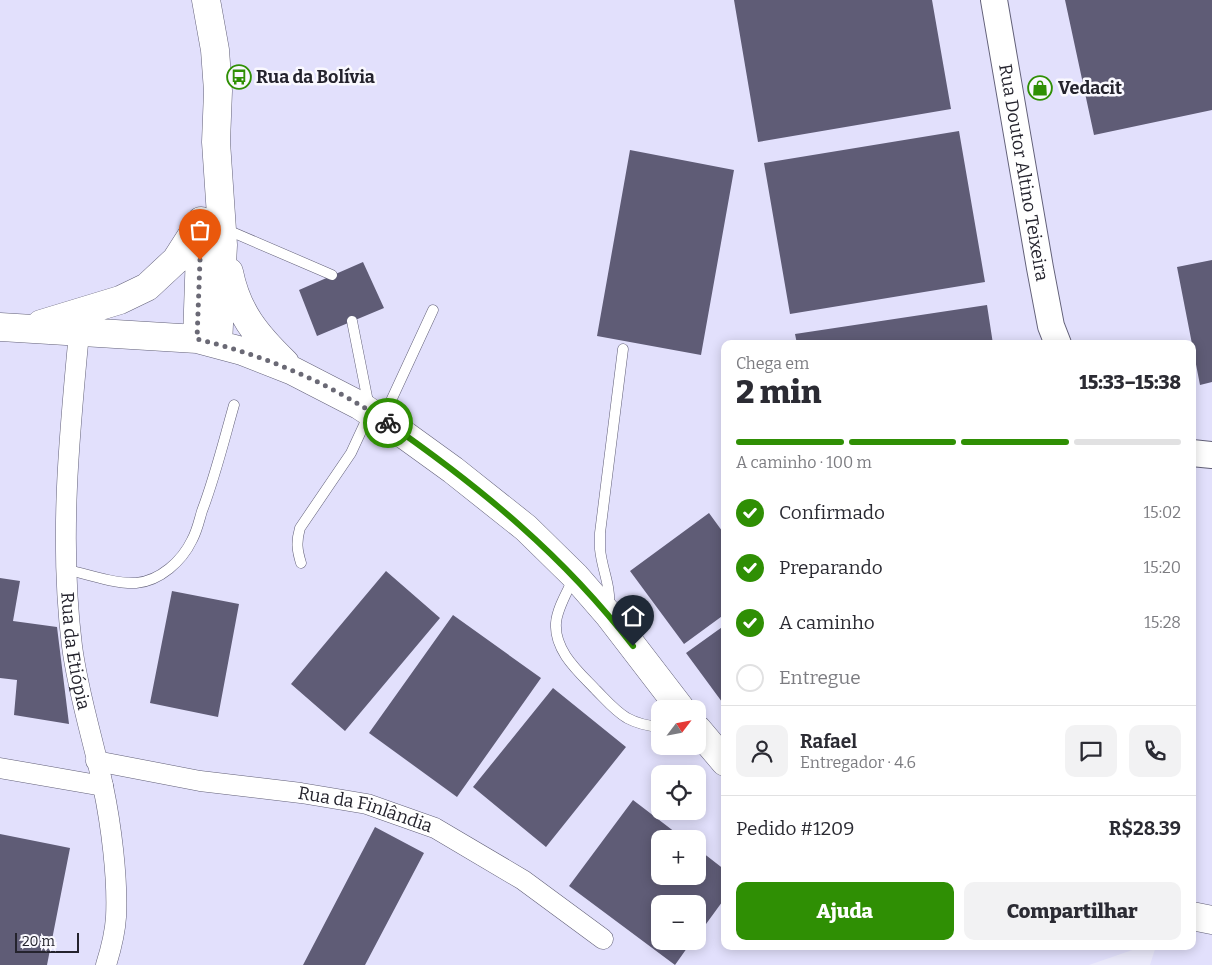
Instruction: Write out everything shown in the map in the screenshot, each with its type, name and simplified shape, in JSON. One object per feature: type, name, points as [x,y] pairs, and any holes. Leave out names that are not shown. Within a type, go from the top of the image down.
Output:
[{"type":"main road","points":[[206,0],[218,91],[216,231],[208,342]]},
{"type":"main road","points":[[9,328],[46,323],[112,303],[147,287],[176,260],[216,231]]},
{"type":"main road","points":[[216,231],[233,290],[242,312],[258,335],[294,371]]},
{"type":"main road","points":[[9,328],[208,342],[242,351],[294,371],[359,405],[492,500],[526,528],[575,576],[608,614],[674,700]]},
{"type":"main road","points":[[706,739],[721,757]]},
{"type":"main road","points":[[1196,917],[1212,920]]},
{"type":"street","name":"Rua Doutor Altino Teixeira","points":[[994,0],[1040,268],[1051,326],[1056,340]]},
{"type":"street","name":"Rua da Etiópia","points":[[79,333],[69,436],[65,569],[72,647],[87,724],[103,786],[114,856],[116,917],[113,944],[106,965]]},
{"type":"street","points":[[1196,453],[1212,455]]},
{"type":"street","name":"Rua da Finlândia","points":[[96,760],[200,780],[367,804],[435,828],[523,880],[603,939]]},
{"type":"street","points":[[0,768],[103,786]]},
{"type":"lane","points":[[216,231],[332,275]]},
{"type":"lane","points":[[302,563],[297,549],[300,528],[376,416],[433,310]]},
{"type":"lane","points":[[352,322],[376,416]]},
{"type":"lane","points":[[608,614],[610,598],[608,580],[600,550],[600,533],[623,349]]},
{"type":"lane","points":[[65,569],[119,582],[137,583],[153,579],[168,570],[181,557],[192,540],[208,494],[234,405]]},
{"type":"lane","points":[[575,576],[556,622],[557,636],[562,649],[571,663],[616,710],[643,725],[651,726]]},
{"type":"shaded area","points":[[0,0],[1212,0],[1212,965],[1150,965],[1155,950],[1196,950],[1196,340],[721,340],[721,950],[1132,950],[1089,965],[0,965]]},
{"type":"building","points":[[734,0],[932,0],[951,109],[758,142]]},
{"type":"building","points":[[1065,0],[1212,0],[1212,110],[1094,135]]},
{"type":"building","points":[[959,131],[985,282],[790,314],[764,163]]},
{"type":"building","points":[[630,150],[734,170],[701,355],[597,336]]},
{"type":"building","points":[[1212,260],[1212,382],[1200,385],[1196,364],[1196,340],[1191,340],[1177,267]]},
{"type":"building","points":[[363,262],[384,308],[317,336],[299,290]]},
{"type":"building","points":[[987,305],[992,340],[796,340],[795,334]]},
{"type":"building","points":[[709,513],[721,530],[721,617],[684,644],[630,571]]},
{"type":"building","points":[[386,571],[440,618],[345,731],[291,684]]},
{"type":"building","points":[[0,578],[20,581],[13,621],[57,627],[69,724],[14,715],[17,680],[0,678]]},
{"type":"building","points":[[172,591],[239,604],[218,717],[150,703]]},
{"type":"building","points":[[453,615],[541,678],[457,797],[369,733]]},
{"type":"building","points":[[721,628],[721,701],[686,653]]},
{"type":"building","points":[[553,688],[626,747],[546,847],[473,787]]},
{"type":"building","points":[[633,800],[651,814],[651,820],[659,820],[672,830],[651,830],[651,885],[706,885],[706,855],[721,867],[721,903],[706,924],[706,895],[651,895],[651,947],[569,886]]},
{"type":"building","points":[[375,827],[424,853],[365,965],[303,965]]},
{"type":"building","points":[[0,834],[70,848],[47,965],[0,965]]},
{"type":"building","points":[[655,950],[686,950],[675,965]]},
{"type":"way so far","points":[[200,260],[197,339],[242,351],[294,371],[359,405],[388,423]]},
{"type":"place","name":"Rua da Bolívia","points":[[239,77]]},
{"type":"place","name":"Vedacit","points":[[1040,88]]},
{"type":"route","points":[[388,423],[453,470],[526,528],[575,576],[633,646]]}]
